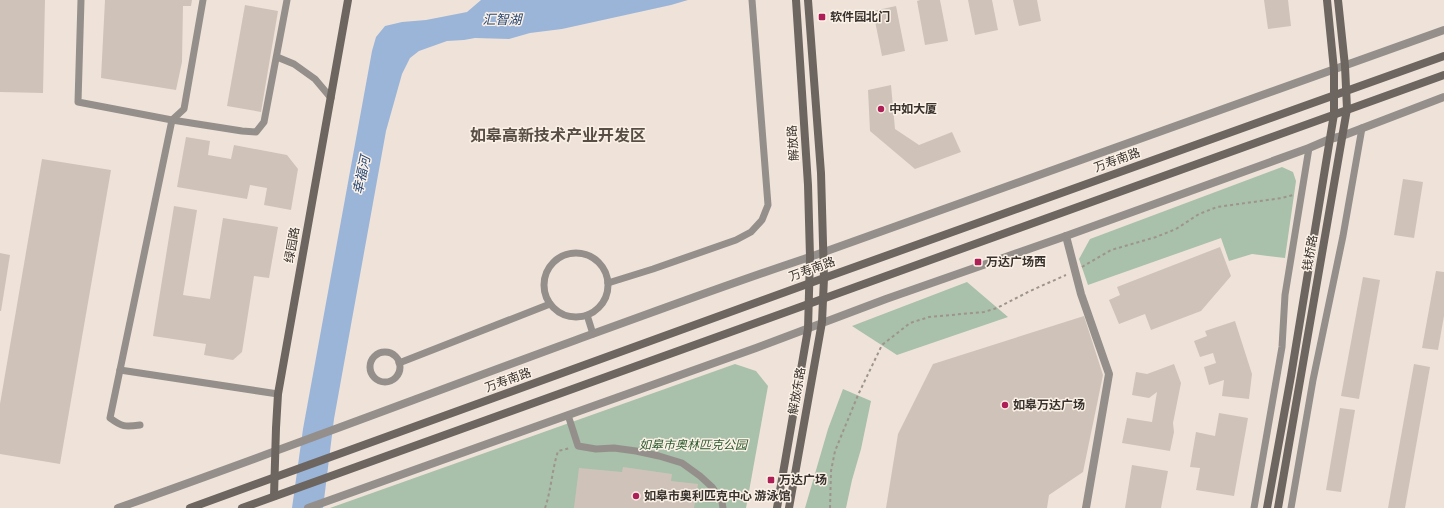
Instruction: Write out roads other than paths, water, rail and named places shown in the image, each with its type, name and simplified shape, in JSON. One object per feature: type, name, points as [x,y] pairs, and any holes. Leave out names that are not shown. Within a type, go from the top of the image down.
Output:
[{"type":"main road","name":"绿园路","points":[[274,496],[278,394],[348,0]]},
{"type":"main road","name":"解放路","points":[[796,0],[808,185],[810,257],[808,284]]},
{"type":"main road","points":[[808,0],[821,173],[824,278]]},
{"type":"main road","name":"钱桥路","points":[[1267,508],[1291,376],[1334,114],[1334,70],[1327,0]]},
{"type":"main road","name":"钱桥路","points":[[1278,508],[1347,109],[1345,66],[1338,0]]},
{"type":"main road","name":"万寿南路","points":[[190,508],[824,278],[1444,56]]},
{"type":"main road","points":[[242,508],[1444,75]]},
{"type":"main road","name":"解放东路","points":[[789,508],[822,322],[824,278]]},
{"type":"main road","name":"解放东路","points":[[777,508],[808,329],[808,284]]},
{"type":"street","points":[[118,508],[275,452],[737,281],[810,257],[1444,30]]},
{"type":"street","points":[[308,508],[808,329],[822,322],[1310,148],[1330,139],[1342,136],[1444,98]]},
{"type":"street","points":[[1066,236],[1074,272],[1109,374],[1086,508]]},
{"type":"lane","points":[[81,0],[78,102],[242,132],[256,132],[264,122],[287,0]]},
{"type":"lane","points":[[140,425],[120,425],[110,418],[172,120],[184,109],[203,0]]},
{"type":"lane","points":[[608,283],[736,240],[751,232],[762,220],[768,204],[752,0]]},
{"type":"lane","points":[[277,57],[294,64],[315,79],[331,98]]},
{"type":"lane","points":[[1291,508],[1312,380],[1343,236],[1362,128]]},
{"type":"lane","points":[[1254,508],[1282,347],[1285,295],[1310,148]]},
{"type":"lane","points":[[570,253],[581,253],[600,263],[608,283],[607,293],[603,302],[596,310],[587,315],[577,317],[567,316],[558,311],[550,304],[545,295],[544,284],[546,273],[552,264],[560,257],[570,253]]},
{"type":"lane","points":[[399,363],[550,304]]},
{"type":"lane","points":[[587,315],[593,334]]},
{"type":"lane","points":[[384,352],[393,355],[399,363],[400,368],[396,376],[388,382],[379,381],[370,370],[371,360],[374,356],[384,352]]},
{"type":"lane","points":[[120,370],[278,394]]},
{"type":"lane","points":[[568,415],[578,446],[596,449],[614,448],[636,451],[682,463],[712,487],[722,502],[724,508]]},
{"type":"water","points":[[481,0],[688,0],[562,29],[530,33],[509,39],[475,38],[447,41],[419,51],[410,58],[402,74],[386,131],[334,419],[323,508],[292,508],[303,429],[372,51],[376,37],[385,26],[467,12]]},
{"type":"place","name":"软件园北门","points":[[822,17]]},
{"type":"place","name":"中如大厦","points":[[881,109]]},
{"type":"place","name":"万达广场西","points":[[978,262]]},
{"type":"place","name":"如皋万达广场","points":[[1005,405]]},
{"type":"place","name":"万达广场","points":[[771,480]]},
{"type":"place","name":"如皋市奥利匹克中心 游泳馆","points":[[636,496]]},
{"type":"district","name":"如皋高新技术产业开发区","points":[[558,135]]},
{"type":"water label","name":"汇智湖","points":[[502,19]]},
{"type":"water label","name":"幸福河","points":[[361,175]]},
{"type":"park label","name":"如皋市奥林匹克公园","points":[[693,445]]}]
